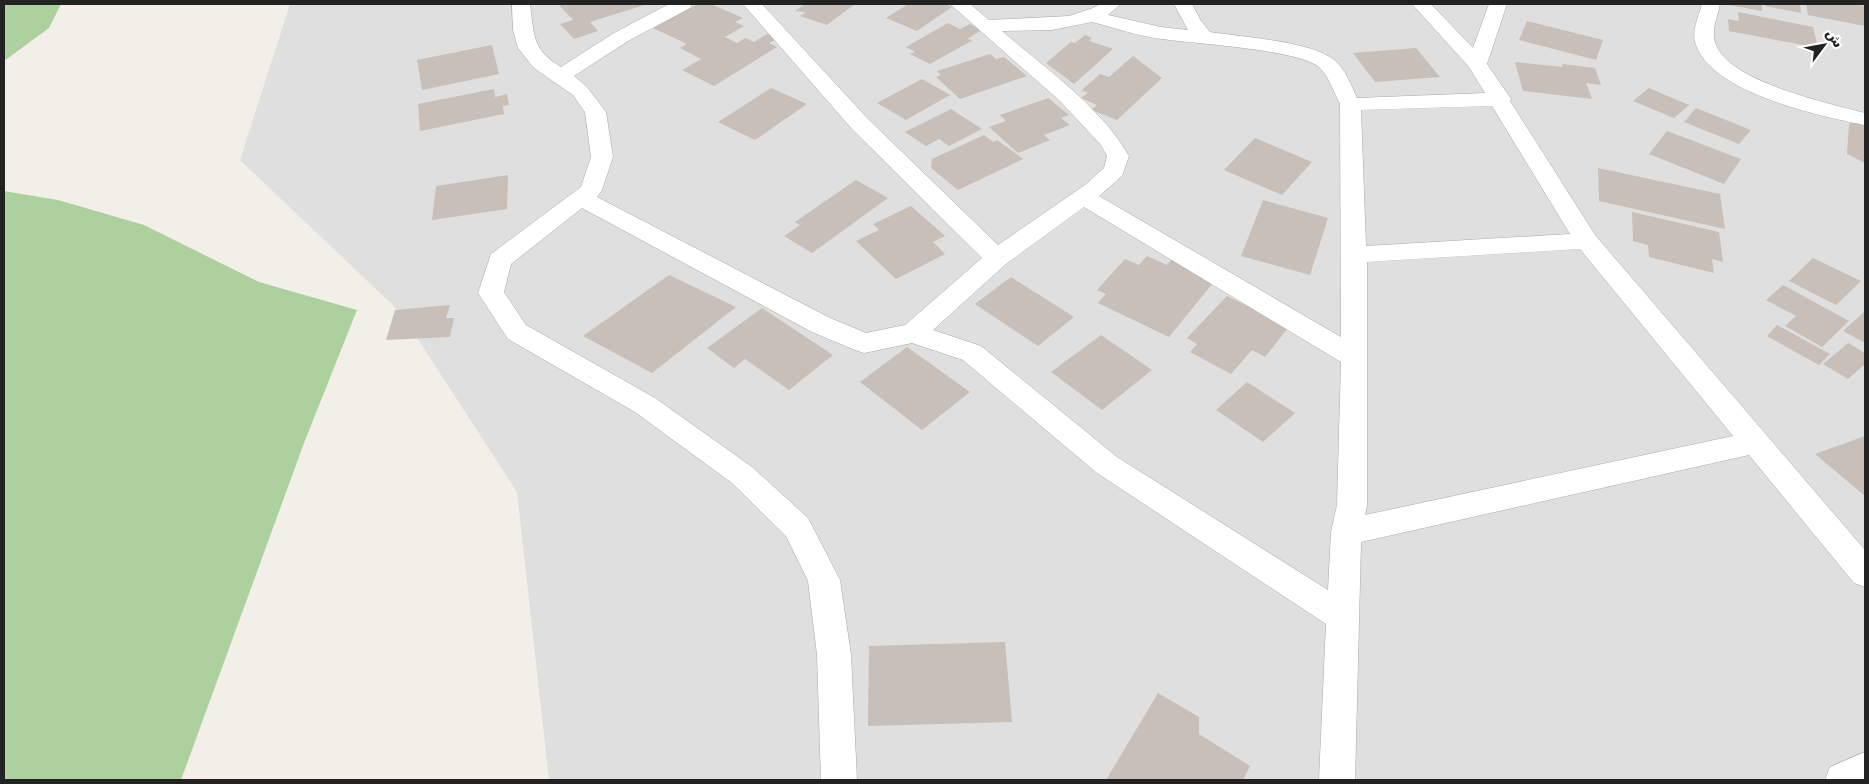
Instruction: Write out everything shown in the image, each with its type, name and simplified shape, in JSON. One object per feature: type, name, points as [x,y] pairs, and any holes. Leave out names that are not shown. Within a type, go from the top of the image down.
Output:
[{"type":"street","points":[[521,4],[523,30],[528,48],[541,64],[561,76],[580,91],[595,112],[602,157],[591,190],[500,260],[491,293],[517,332],[646,405],[742,475],[797,527],[824,580],[834,655],[839,780]]},
{"type":"street","points":[[561,76],[620,37],[683,4]]},
{"type":"street","points":[[752,4],[860,124],[997,258]]},
{"type":"street","points":[[914,333],[997,258],[1084,196],[1114,171],[1118,156],[1110,142],[1067,97],[959,4]]},
{"type":"street","points":[[986,26],[1075,21],[1093,17],[1112,4]]},
{"type":"street","points":[[1183,4],[1192,23],[1204,37]]},
{"type":"street","points":[[1421,4],[1477,64],[1501,99],[1586,241],[1865,573]]},
{"type":"street","points":[[1477,64],[1498,4]]},
{"type":"street","points":[[1711,4],[1705,41],[1716,63],[1731,74],[1786,97],[1865,118]]},
{"type":"street","points":[[1093,17],[1161,33],[1204,37],[1307,53],[1326,63],[1334,72],[1350,104],[1354,255],[1352,505],[1346,532],[1337,780]]},
{"type":"street","points":[[1350,104],[1501,99]]},
{"type":"street","points":[[1084,196],[1354,357]]},
{"type":"street","points":[[581,198],[821,325],[864,343],[914,333],[972,353],[1107,465],[1342,617]]},
{"type":"street","points":[[1354,255],[1586,241]]},
{"type":"street","points":[[1346,532],[1755,442]]},
{"type":"street","points":[[1843,780],[1865,770]]},
{"type":"shaded area","points":[[290,4],[1865,4],[1865,780],[549,780],[517,492],[401,313],[240,160]]},
{"type":"green space","points":[[4,4],[61,4],[49,28],[4,61]]},
{"type":"green space","points":[[4,191],[58,200],[144,225],[259,282],[357,310],[304,443],[181,780],[4,780]]},
{"type":"building","points":[[558,4],[648,4],[590,22],[598,31],[574,39],[560,24],[573,20]]},
{"type":"building","points":[[698,4],[711,4],[743,18],[735,22],[744,26],[725,37],[737,43],[745,38],[754,42],[767,34],[777,39],[769,43],[777,47],[714,86],[682,70],[701,59],[680,48],[687,44],[653,28]]},
{"type":"building","points":[[805,4],[855,4],[827,25],[800,16],[806,12],[795,11]]},
{"type":"building","points":[[908,4],[944,4],[952,7],[917,31],[886,18]]},
{"type":"building","points":[[1762,4],[1762,11],[1729,5]]},
{"type":"building","points":[[1765,4],[1800,4],[1801,13],[1765,6]]},
{"type":"building","points":[[1806,4],[1853,4],[1865,6],[1865,26],[1808,15]]},
{"type":"building","points":[[1738,12],[1813,27],[1818,48],[1729,31],[1728,19],[1739,21]]},
{"type":"building","points":[[1527,21],[1603,40],[1596,60],[1519,40]]},
{"type":"building","points":[[948,23],[960,29],[970,24],[982,30],[967,39],[973,40],[930,64],[910,54],[915,52],[906,47]]},
{"type":"building","points":[[1085,35],[1092,38],[1089,41],[1113,49],[1074,84],[1046,63],[1071,42],[1075,43]]},
{"type":"building","points":[[492,45],[499,74],[422,90],[417,60]]},
{"type":"building","points":[[1416,48],[1440,77],[1375,82],[1353,53]]},
{"type":"building","points":[[990,54],[996,59],[1004,57],[1027,76],[960,99],[936,77],[941,75],[937,71]]},
{"type":"building","points":[[1133,56],[1162,78],[1117,120],[1091,110],[1097,105],[1081,98],[1088,93],[1082,90],[1100,74],[1109,77]]},
{"type":"building","points":[[1515,62],[1563,67],[1562,64],[1595,68],[1601,85],[1586,83],[1592,99],[1523,91]]},
{"type":"building","points":[[922,79],[950,95],[906,120],[877,103]]},
{"type":"building","points":[[771,88],[807,104],[755,140],[718,122]]},
{"type":"building","points":[[1649,88],[1689,105],[1674,118],[1633,101]]},
{"type":"building","points":[[494,89],[495,97],[507,94],[509,105],[503,106],[504,114],[420,131],[418,104]]},
{"type":"building","points":[[1048,98],[1069,115],[1061,118],[1070,125],[1044,135],[1050,140],[1018,153],[989,127],[1006,121],[1000,115]]},
{"type":"building","points":[[1696,108],[1751,130],[1739,144],[1684,122]]},
{"type":"building","points":[[951,109],[982,129],[949,146],[939,139],[926,146],[905,132]]},
{"type":"building","points":[[1857,120],[1865,122],[1865,163],[1847,154],[1849,124]]},
{"type":"building","points":[[1667,131],[1741,159],[1724,184],[1649,154]]},
{"type":"building","points":[[984,135],[993,142],[997,140],[1023,159],[958,190],[931,168],[932,159]]},
{"type":"building","points":[[1255,138],[1312,162],[1282,195],[1224,170]]},
{"type":"building","points":[[1598,168],[1720,194],[1725,229],[1599,201]]},
{"type":"building","points":[[508,175],[507,209],[432,220],[436,186]]},
{"type":"building","points":[[856,180],[888,198],[812,253],[784,236],[800,225],[795,222]]},
{"type":"building","points":[[1263,200],[1328,218],[1310,275],[1241,256]]},
{"type":"building","points":[[911,206],[945,236],[933,242],[945,254],[896,279],[856,241],[879,230],[873,224]]},
{"type":"building","points":[[1632,212],[1719,232],[1723,262],[1712,259],[1714,273],[1649,257],[1648,245],[1633,241]]},
{"type":"building","points":[[1147,256],[1167,265],[1173,258],[1217,278],[1169,337],[1098,303],[1106,294],[1097,290],[1125,259],[1139,265]]},
{"type":"building","points":[[1813,258],[1861,281],[1836,305],[1789,281]]},
{"type":"building","points":[[669,275],[736,307],[652,373],[583,336]]},
{"type":"building","points":[[1011,277],[1074,317],[1038,346],[975,304]]},
{"type":"building","points":[[1783,285],[1849,321],[1822,347],[1785,326],[1796,316],[1766,300]]},
{"type":"building","points":[[1227,296],[1289,327],[1265,357],[1252,350],[1231,374],[1190,352],[1197,344],[1187,338]]},
{"type":"building","points":[[450,305],[446,318],[454,318],[450,337],[386,340],[395,310]]},
{"type":"building","points":[[762,308],[833,355],[789,390],[745,359],[734,368],[707,348]]},
{"type":"building","points":[[1865,311],[1865,343],[1843,331]]},
{"type":"building","points":[[1777,325],[1830,354],[1819,365],[1767,336]]},
{"type":"building","points":[[1101,335],[1152,370],[1102,410],[1051,372]]},
{"type":"building","points":[[1848,343],[1865,353],[1865,364],[1848,379],[1823,364]]},
{"type":"building","points":[[907,347],[970,392],[922,430],[860,382]]},
{"type":"building","points":[[1247,382],[1295,413],[1263,442],[1216,410]]},
{"type":"building","points":[[1865,436],[1865,496],[1815,454]]},
{"type":"building","points":[[1005,642],[1012,722],[868,726],[869,646]]},
{"type":"building","points":[[1158,693],[1199,717],[1199,734],[1250,766],[1243,780],[1106,780]]}]
